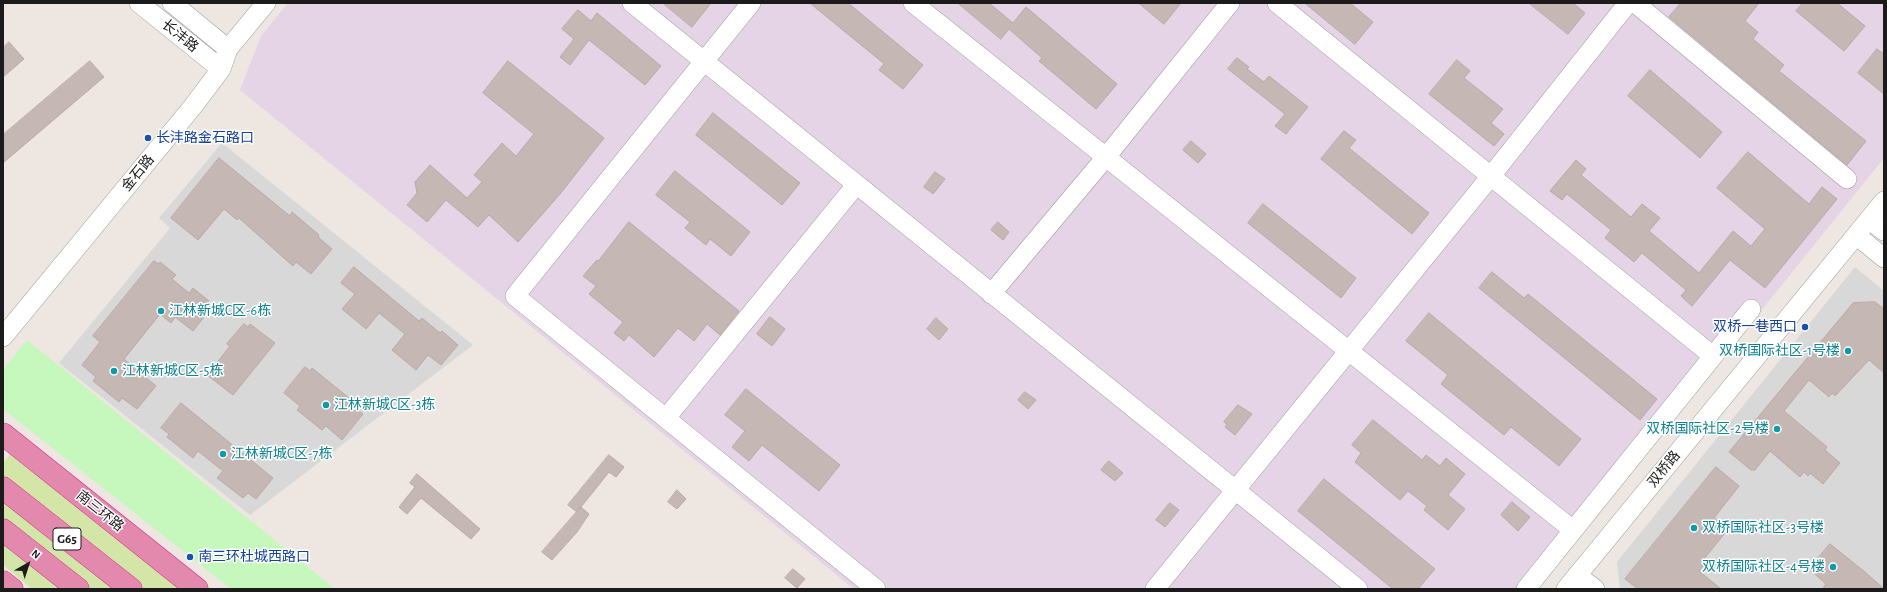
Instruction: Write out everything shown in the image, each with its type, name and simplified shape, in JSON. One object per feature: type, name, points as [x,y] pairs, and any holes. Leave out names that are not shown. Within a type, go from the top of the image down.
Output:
[{"type":"highway","name":"南三环路","points":[[3,434],[196,589]]},
{"type":"highway","name":"G65","points":[[3,488],[130,589]]},
{"type":"highway","name":"G65","points":[[3,530],[78,589]]},
{"type":"highway","points":[[3,582],[12,589]]},
{"type":"street","name":"长沣路","points":[[139,3],[221,69]]},
{"type":"street","name":"长沣路","points":[[172,3],[228,49]]},
{"type":"street","name":"金石路","points":[[3,337],[194,105],[221,69],[228,49],[266,3]]},
{"type":"street","points":[[632,3],[1358,589]]},
{"type":"street","points":[[751,3],[515,296],[876,589]]},
{"type":"street","points":[[913,3],[1348,352],[1573,530]]},
{"type":"street","points":[[991,294],[1106,157],[1230,3]]},
{"type":"street","points":[[1277,3],[1712,356]]},
{"type":"street","points":[[1156,589],[1491,176],[1628,3]]},
{"type":"street","points":[[1635,3],[1847,179]]},
{"type":"street","points":[[666,418],[856,185]]},
{"type":"street","name":"双桥路","points":[[1572,582],[1884,201]]},
{"type":"street","points":[[1869,219],[1884,231]]},
{"type":"street","points":[[1856,235],[1884,258]]},
{"type":"street","points":[[1526,589],[1751,309]]},
{"type":"street","points":[[1572,582],[1595,589]]},
{"type":"shaded area","points":[[288,3],[1884,3],[1884,158],[1537,589],[854,589],[240,90],[261,36]]},
{"type":"shaded area","points":[[222,143],[473,345],[250,515],[59,363],[170,228],[159,218]]},
{"type":"shaded area","points":[[1855,267],[1884,291],[1884,589],[1620,589],[1617,562]]},
{"type":"green space","points":[[27,340],[335,589],[231,589],[3,409],[3,370]]},
{"type":"green space","points":[[11,453],[179,589],[32,589],[3,565],[3,463]]},
{"type":"building","points":[[663,3],[711,3],[692,27]]},
{"type":"building","points":[[810,3],[848,3],[923,65],[903,89],[879,70],[884,64]]},
{"type":"building","points":[[958,3],[989,3],[1013,23],[1026,7],[1117,84],[1096,109],[1039,61],[1042,58],[1009,29],[1001,39]]},
{"type":"building","points":[[1139,3],[1181,3],[1164,24]]},
{"type":"building","points":[[1305,3],[1350,3],[1373,22],[1355,44]]},
{"type":"building","points":[[1529,3],[1573,3],[1585,13],[1568,34]]},
{"type":"building","points":[[1681,3],[1759,3],[1745,21],[1758,32],[1753,39],[1784,65],[1779,71],[1866,141],[1847,165],[1669,17]]},
{"type":"building","points":[[1803,3],[1837,3],[1865,26],[1844,51],[1796,11]]},
{"type":"building","points":[[578,10],[591,21],[597,13],[661,66],[645,85],[589,40],[570,65],[560,57],[574,39],[562,29]]},
{"type":"building","points":[[9,42],[24,59],[3,77],[3,48]]},
{"type":"building","points":[[1877,49],[1884,54],[1884,94],[1858,73]]},
{"type":"building","points":[[1237,58],[1249,67],[1247,69],[1264,82],[1269,76],[1308,107],[1286,134],[1275,126],[1285,114],[1228,69]]},
{"type":"building","points":[[1457,60],[1470,71],[1464,78],[1503,109],[1491,123],[1504,134],[1494,146],[1429,94]]},
{"type":"building","points":[[90,61],[104,77],[3,163],[3,135]]},
{"type":"building","points":[[508,61],[604,138],[560,194],[518,242],[489,215],[478,227],[446,200],[427,222],[407,205],[417,193],[415,182],[430,165],[467,198],[482,182],[474,175],[502,143],[516,156],[534,134],[483,93]]},
{"type":"building","points":[[1650,70],[1722,132],[1700,158],[1628,96]]},
{"type":"building","points":[[713,113],[800,183],[782,205],[696,135]]},
{"type":"building","points":[[1344,131],[1356,140],[1349,148],[1429,213],[1412,234],[1321,159]]},
{"type":"building","points":[[1191,141],[1206,154],[1198,163],[1183,150]]},
{"type":"building","points":[[1748,152],[1809,204],[1822,187],[1837,199],[1765,288],[1730,260],[1692,306],[1681,296],[1686,290],[1642,253],[1634,262],[1605,238],[1611,230],[1567,194],[1562,200],[1550,191],[1576,160],[1586,169],[1581,175],[1631,217],[1642,204],[1660,218],[1649,231],[1699,273],[1733,231],[1751,246],[1765,229],[1717,188]]},
{"type":"building","points":[[219,158],[290,216],[292,212],[319,235],[318,237],[332,249],[311,274],[296,262],[293,266],[239,218],[237,220],[224,209],[198,240],[171,218]]},
{"type":"building","points":[[675,171],[750,232],[731,256],[710,239],[706,245],[685,228],[690,222],[656,195]]},
{"type":"building","points":[[935,172],[945,179],[933,194],[924,187]]},
{"type":"building","points":[[1263,204],[1356,278],[1341,298],[1248,223]]},
{"type":"building","points":[[629,222],[739,311],[720,335],[707,324],[694,341],[678,328],[654,357],[629,335],[624,341],[614,333],[623,322],[589,294],[596,286],[583,276],[597,260],[598,261]]},
{"type":"building","points":[[998,222],[1009,232],[1003,240],[991,230]]},
{"type":"building","name":"江林新城C区-6栋","points":[[154,261],[159,264],[160,262],[176,275],[172,279],[189,293],[193,288],[209,301],[207,303],[212,307],[193,331],[175,317],[171,323],[160,314],[124,359],[156,386],[137,409],[122,398],[119,402],[93,381],[96,377],[82,365],[100,342],[93,336]]},
{"type":"building","points":[[354,267],[419,321],[422,318],[440,333],[442,331],[458,345],[441,365],[428,355],[416,370],[392,350],[405,334],[379,313],[366,329],[342,309],[355,294],[341,283]]},
{"type":"building","points":[[1492,272],[1524,298],[1528,294],[1657,399],[1640,420],[1479,288]]},
{"type":"building","points":[[1875,302],[1884,309],[1884,373],[1869,360],[1835,396],[1832,393],[1829,397],[1809,380],[1784,411],[1827,447],[1825,450],[1840,463],[1823,484],[1810,473],[1808,476],[1804,472],[1800,477],[1770,451],[1755,470],[1751,470],[1729,452],[1853,303]]},
{"type":"building","points":[[1429,313],[1581,439],[1559,466],[1511,427],[1504,435],[1441,384],[1448,375],[1406,341]]},
{"type":"building","points":[[770,317],[785,329],[772,346],[757,334]]},
{"type":"building","points":[[936,318],[948,329],[939,340],[927,329]]},
{"type":"building","points":[[244,324],[248,327],[250,324],[275,343],[233,395],[207,375],[230,346],[227,344]]},
{"type":"building","name":"江林新城C区-3栋","points":[[305,367],[310,371],[312,368],[359,407],[357,410],[363,414],[342,440],[326,426],[322,430],[297,410],[300,406],[284,393]]},
{"type":"building","points":[[746,389],[840,465],[819,491],[762,445],[749,461],[732,447],[745,431],[725,415]]},
{"type":"building","points":[[1025,392],[1036,400],[1028,409],[1018,400]]},
{"type":"building","name":"江林新城C区-7栋","points":[[181,403],[273,478],[256,499],[248,493],[243,498],[217,478],[223,471],[198,451],[193,458],[167,437],[169,434],[161,428]]},
{"type":"building","points":[[1238,405],[1252,414],[1235,435],[1225,427],[1227,424],[1224,422]]},
{"type":"building","points":[[1373,420],[1422,460],[1426,455],[1440,466],[1446,458],[1465,474],[1448,495],[1465,509],[1448,530],[1424,510],[1427,506],[1408,491],[1400,500],[1355,462],[1361,453],[1352,445]]},
{"type":"building","points":[[609,455],[624,467],[616,477],[609,472],[577,512],[568,505]]},
{"type":"building","points":[[1109,461],[1123,473],[1115,481],[1101,470]]},
{"type":"building","name":"双桥国际社区-3号楼","points":[[1716,467],[1739,486],[1714,518],[1723,526],[1720,530],[1725,533],[1704,559],[1707,561],[1699,571],[1721,589],[1638,589],[1625,579]]},
{"type":"building","points":[[417,474],[480,529],[471,539],[421,498],[407,514],[399,507],[415,487],[410,483]]},
{"type":"building","points":[[1324,479],[1435,569],[1418,589],[1393,589],[1298,511]]},
{"type":"building","points":[[677,490],[686,499],[677,509],[668,502]]},
{"type":"building","points":[[1512,502],[1530,517],[1518,531],[1501,515]]},
{"type":"building","points":[[1170,503],[1179,510],[1165,527],[1156,520]]},
{"type":"building","points":[[581,507],[589,514],[577,532],[552,560],[542,552]]},
{"type":"building","name":"双桥国际社区-4号楼","points":[[1830,544],[1884,589],[1822,589],[1826,584],[1809,569]]},
{"type":"building","points":[[793,569],[805,579],[797,588],[785,578]]},
{"type":"place","name":"长沣路金石路口","points":[[148,138]]},
{"type":"place","name":"江林新城C区-6栋","points":[[161,311]]},
{"type":"place","name":"双桥一巷西口","points":[[1805,327]]},
{"type":"place","name":"双桥国际社区-1号楼","points":[[1848,351]]},
{"type":"place","name":"江林新城C区-5栋","points":[[114,371]]},
{"type":"place","name":"江林新城C区-3栋","points":[[326,405]]},
{"type":"place","name":"双桥国际社区-2号楼","points":[[1777,429]]},
{"type":"place","name":"江林新城C区-7栋","points":[[223,454]]},
{"type":"place","name":"双桥国际社区-3号楼","points":[[1694,528]]},
{"type":"place","name":"南三环杜城西路口","points":[[190,557]]},
{"type":"place","name":"双桥国际社区-4号楼","points":[[1833,567]]}]
